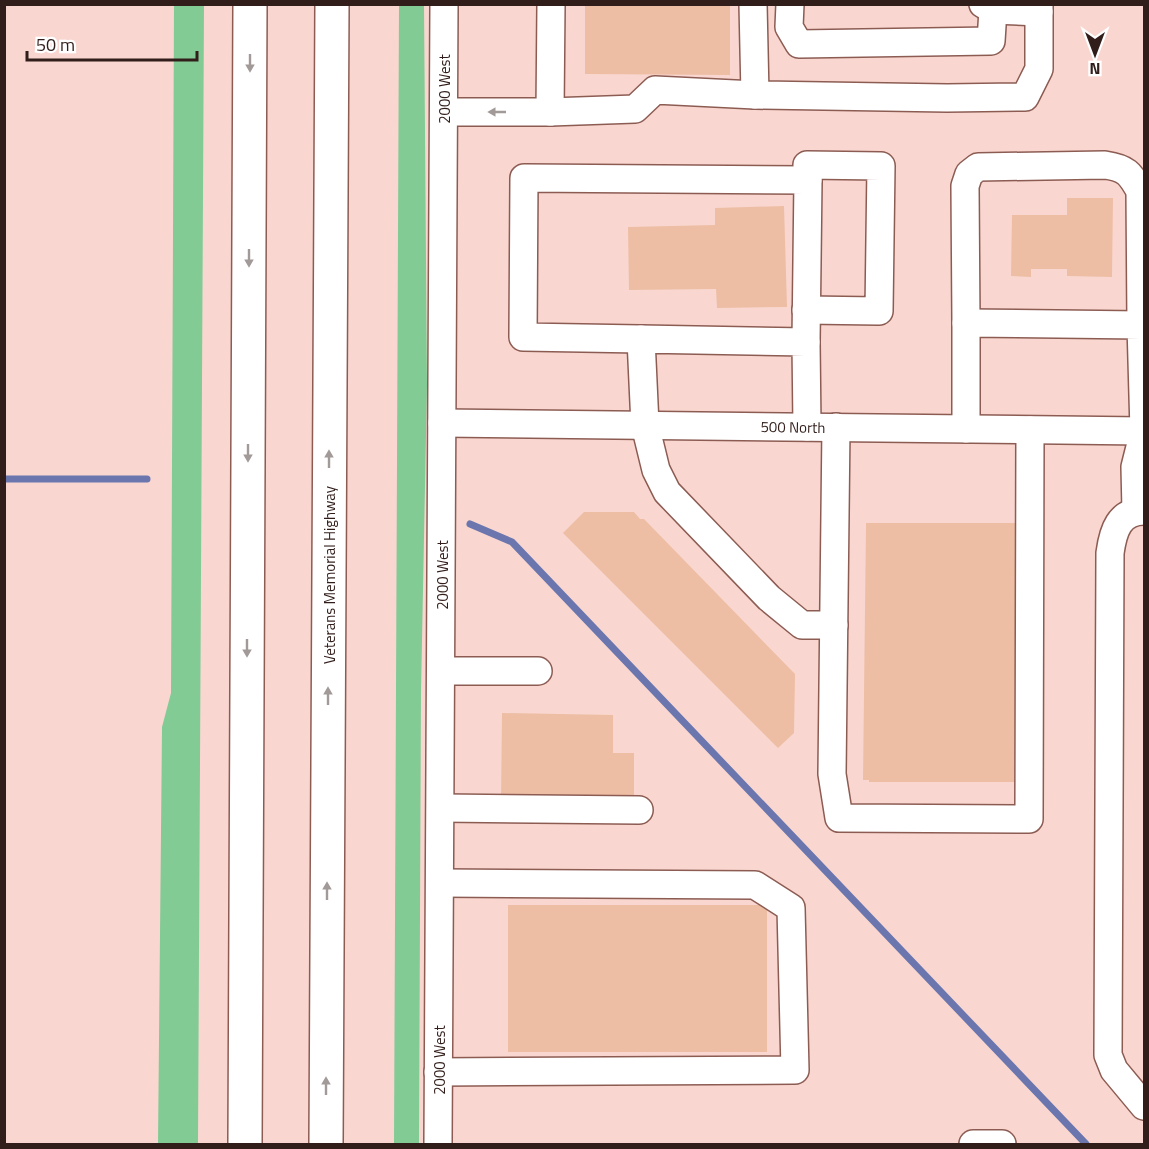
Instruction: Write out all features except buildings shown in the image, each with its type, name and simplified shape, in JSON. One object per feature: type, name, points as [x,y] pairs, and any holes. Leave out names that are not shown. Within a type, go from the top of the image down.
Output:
[{"type":"highway","points":[[245,1144],[250,4]]},
{"type":"highway","name":"Veterans Memorial Highway","points":[[326,1144],[332,4]]},
{"type":"street","name":"2000 West","points":[[438,1144],[444,4]]},
{"type":"street","points":[[550,112],[551,4]]},
{"type":"street","points":[[753,4],[755,95]]},
{"type":"street","points":[[444,112],[635,109],[654,90],[755,95],[1025,97],[1039,69],[1039,8],[988,7],[991,41],[799,44],[789,27],[790,4]]},
{"type":"street","points":[[806,310],[879,311],[881,166],[807,165],[808,180],[806,310],[807,427]]},
{"type":"street","points":[[966,429],[965,186],[969,174],[978,167],[1105,165],[1120,167],[1132,177],[1140,191],[1144,431],[1135,467],[1140,511],[1121,518],[1113,535],[1110,553],[1108,1055],[1114,1070],[1144,1106]]},
{"type":"street","points":[[806,342],[522,337],[524,178],[808,180]]},
{"type":"street","points":[[966,324],[1141,325]]},
{"type":"street","points":[[641,339],[645,425],[656,470],[667,492],[769,598],[802,625],[834,625]]},
{"type":"street","name":"500 North","points":[[442,423],[1144,431]]},
{"type":"street","points":[[836,427],[832,774],[839,818],[1029,819],[1030,430]]},
{"type":"street","points":[[441,671],[538,671]]},
{"type":"street","points":[[441,808],[639,810]]},
{"type":"street","points":[[438,1072],[795,1070],[790,908],[755,885],[441,883]]},
{"type":"street","points":[[973,1144],[1002,1144]]},
{"type":"green space","points":[[204,4],[198,1144],[158,1144],[162,727],[171,693],[174,5]]},
{"type":"green space","points":[[424,4],[427,385],[421,692],[419,1144],[394,1144],[399,5]]},
{"type":"waterway","points":[[4,479],[147,479]]},
{"type":"waterway","points":[[470,524],[512,542],[1086,1144]]}]
